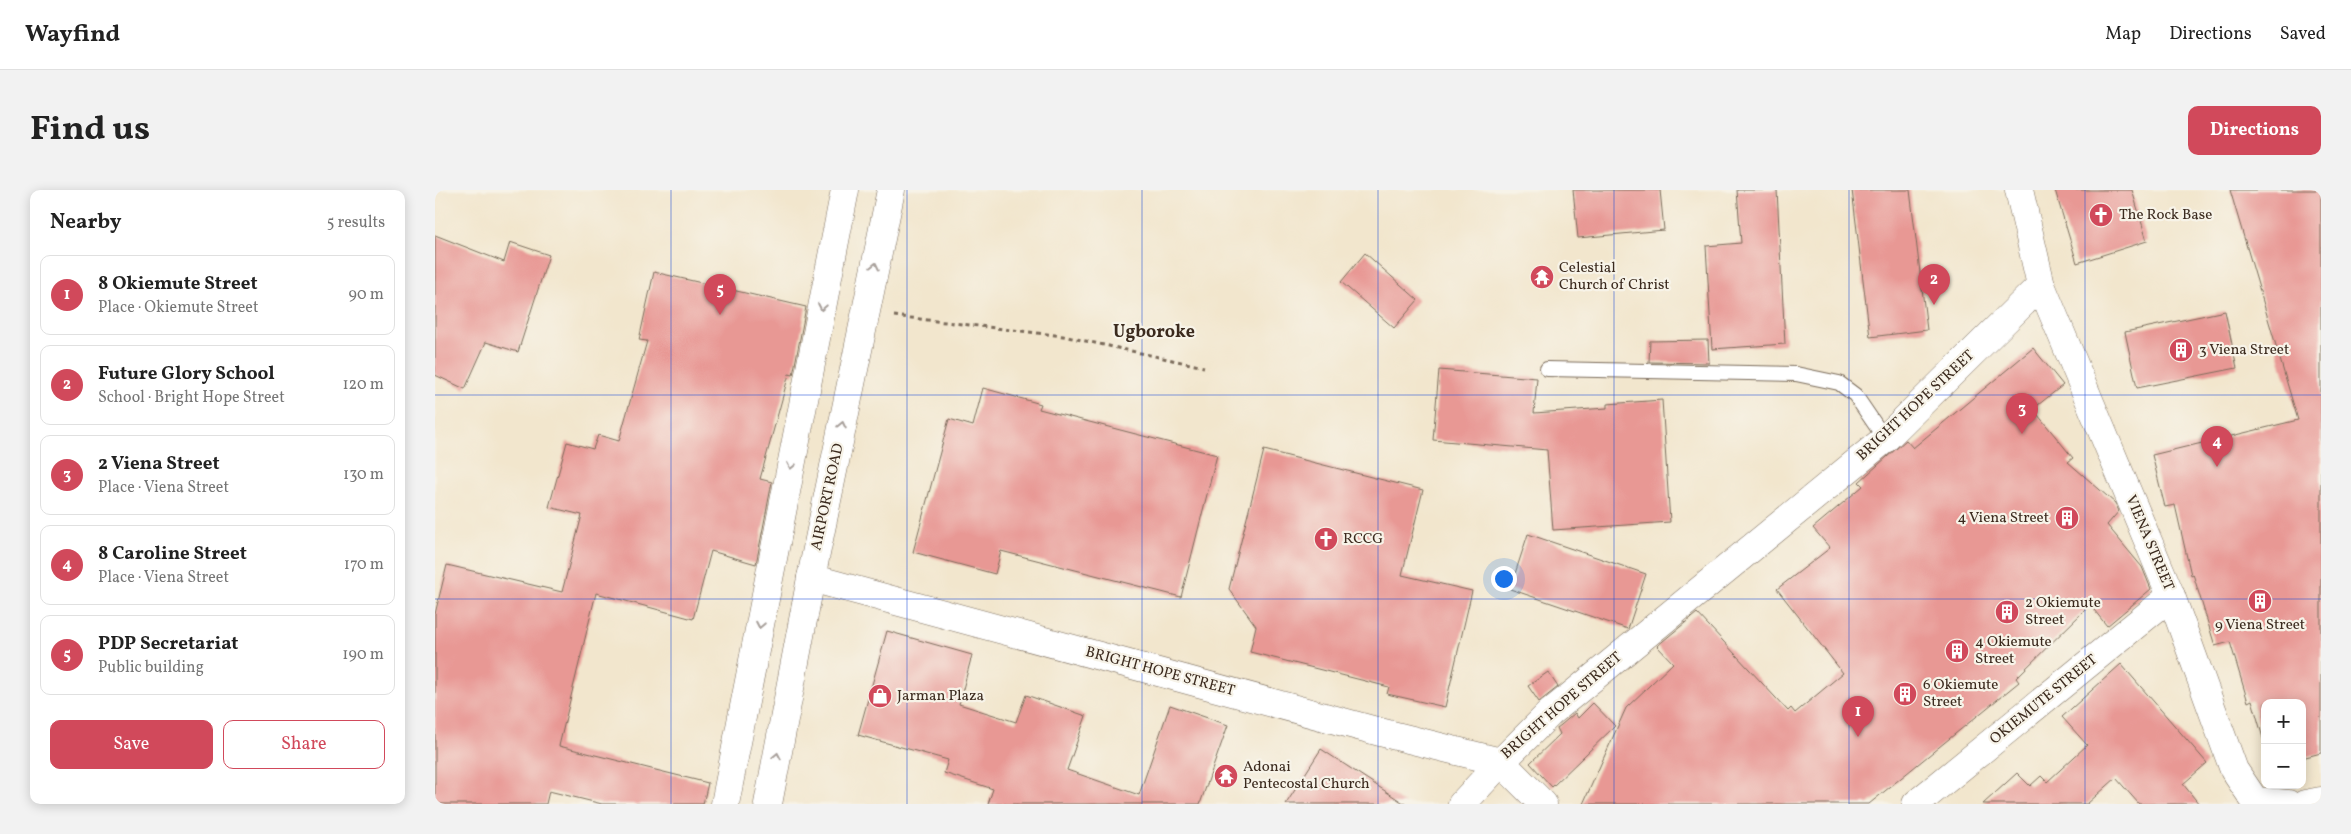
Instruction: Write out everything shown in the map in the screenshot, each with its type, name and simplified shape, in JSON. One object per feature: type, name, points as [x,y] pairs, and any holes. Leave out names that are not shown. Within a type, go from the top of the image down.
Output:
[{"type":"street","points":[[725,804],[845,190]]},
{"type":"street","name":"AIRPORT ROAD","points":[[768,804],[811,578],[891,190]]},
{"type":"street","points":[[2019,190],[2041,286]]},
{"type":"street","name":"BRIGHT HOPE STREET","points":[[811,578],[1380,732],[1501,762],[1550,713],[1885,439],[2041,286]]},
{"type":"street","name":"VIENA STREET","points":[[2041,286],[2171,596],[2234,770],[2255,801],[2288,804]]},
{"type":"street","name":"OKIEMUTE STREET","points":[[1916,804],[2171,596]]},
{"type":"street","points":[[1462,804],[1501,762],[1543,804]]},
{"type":"street","points":[[2305,804],[2321,801]]},
{"type":"lane","points":[[1547,369],[1805,376],[1839,383],[1855,395],[1885,439]]},
{"type":"path","points":[[866,313],[1063,336],[1204,367]]},
{"type":"building","points":[[1573,190],[1660,190],[1664,230],[1578,238]]},
{"type":"building","points":[[1737,190],[1777,190],[1785,344],[1712,349],[1706,246],[1741,243]]},
{"type":"building","points":[[1852,190],[1910,190],[1927,330],[1870,337]]},
{"type":"building","name":"The Rock Base","points":[[2055,190],[2132,190],[2147,241],[2077,263]]},
{"type":"building","points":[[2230,190],[2321,190],[2321,753],[2306,757],[2306,699],[2261,699],[2261,731],[2252,700],[2248,702],[2230,642],[2215,646],[2193,574],[2191,575],[2175,505],[2165,507],[2152,455],[2298,420]]},
{"type":"building","points":[[435,235],[504,262],[510,242],[549,255],[518,352],[486,342],[465,389],[435,375]]},
{"type":"building","points":[[1365,253],[1418,300],[1394,328],[1341,282]]},
{"type":"building","points":[[654,272],[806,307],[793,375],[789,374],[760,479],[772,482],[756,564],[711,551],[693,619],[596,593],[559,746],[708,783],[703,804],[602,804],[549,791],[546,804],[435,804],[435,614],[447,565],[562,592],[582,515],[549,507],[567,442],[593,449],[598,435],[619,441],[647,341],[639,340]]},
{"type":"building","name":"3 Viena Street","points":[[2225,311],[2237,368],[2137,388],[2125,332]]},
{"type":"building","points":[[1708,340],[1709,363],[1649,362],[1650,341]]},
{"type":"building","points":[[2033,348],[2063,385],[2033,409],[2073,458],[2068,462],[2115,503],[2119,511],[2107,525],[2142,567],[2151,589],[2107,626],[2090,605],[2016,678],[2019,682],[1869,804],[1583,804],[1626,708],[1673,663],[1657,646],[1697,613],[1788,711],[1791,708],[1795,713],[1843,673],[1777,589],[1830,548],[1813,528],[1863,486],[1859,482],[1906,440],[1913,448]]},
{"type":"building","points":[[1439,370],[1537,378],[1534,413],[1607,408],[1607,404],[1662,400],[1670,522],[1553,530],[1547,450],[1433,440]]},
{"type":"building","points":[[983,388],[1041,404],[1039,409],[1217,455],[1181,597],[1001,551],[995,574],[913,552],[949,419],[973,426]]},
{"type":"building","name":"RCCG","points":[[1264,450],[1423,490],[1402,575],[1472,591],[1445,707],[1387,694],[1389,687],[1250,652],[1256,626],[1229,589]]},
{"type":"building","points":[[1528,534],[1646,574],[1628,629],[1510,589]]},
{"type":"building","points":[[887,631],[972,655],[959,704],[1016,722],[1026,695],[1086,716],[1067,770],[1139,795],[1170,705],[1228,725],[1200,804],[988,804],[993,789],[944,773],[948,760],[858,735]]},
{"type":"building","points":[[2121,664],[2207,763],[2183,784],[2199,804],[2139,804],[2116,778],[2087,804],[1983,804],[2017,773],[2030,786],[2041,776],[2047,782],[2087,745],[2062,717]]},
{"type":"building","points":[[1548,672],[1558,687],[1539,702],[1528,686]]},
{"type":"building","points":[[1593,703],[1615,726],[1552,787],[1530,763],[1560,734],[1557,728],[1575,713],[1578,718]]},
{"type":"building","points":[[1321,749],[1405,804],[1286,804]]},
{"type":"place","name":"The Rock Base","points":[[2101,215]]},
{"type":"place","name":"Celestial Church of Christ","points":[[1542,277]]},
{"type":"place","name":"Future Glory School","points":[[1934,305]]},
{"type":"place","name":"PDP Secretariat","points":[[720,315]]},
{"type":"place","name":"3 Viena Street","points":[[2181,350]]},
{"type":"place","name":"2 Viena Street","points":[[2022,434]]},
{"type":"place","name":"8 Caroline Street","points":[[2217,467]]},
{"type":"place","name":"4 Viena Street","points":[[2067,518]]},
{"type":"place","name":"RCCG","points":[[1326,539]]},
{"type":"place","name":"9 Viena Street","points":[[2260,601]]},
{"type":"place","name":"2 Okiemute Street","points":[[2007,612]]},
{"type":"place","name":"4 Okiemute Street","points":[[1957,651]]},
{"type":"place","name":"6 Okiemute Street","points":[[1905,694]]},
{"type":"place","name":"Jarman Plaza","points":[[880,696]]},
{"type":"place","name":"8 Okiemute Street","points":[[1858,737]]},
{"type":"place","name":"Adonai Pentecostal Church","points":[[1226,776]]},
{"type":"district","name":"Ugboroke","points":[[1154,332]]}]
